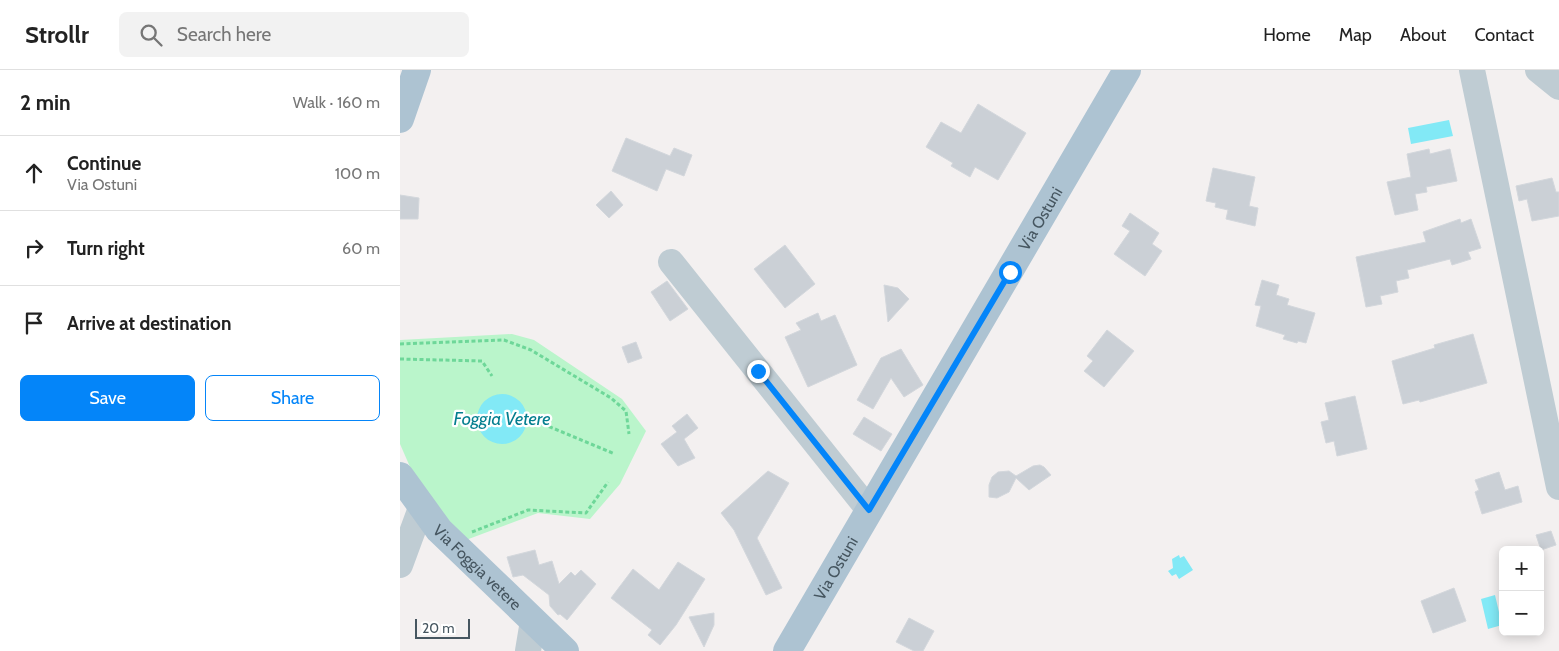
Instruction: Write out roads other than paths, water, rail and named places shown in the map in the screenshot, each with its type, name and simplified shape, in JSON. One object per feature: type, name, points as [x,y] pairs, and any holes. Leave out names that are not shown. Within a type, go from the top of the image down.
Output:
[{"type":"main road","points":[[400,118],[417,70]]},
{"type":"main road","name":"Via Ostuni","points":[[788,651],[1127,70]]},
{"type":"main road","name":"Via Foggia vetere","points":[[400,476],[439,530],[565,651]]},
{"type":"street","points":[[1472,70],[1559,487]]},
{"type":"street","points":[[1538,70],[1559,87]]},
{"type":"street","points":[[671,262],[869,510]]},
{"type":"street","points":[[400,565],[422,508]]},
{"type":"street","points":[[528,651],[534,621]]},
{"type":"water","points":[[1449,120],[1453,136],[1411,144],[1408,128]]},
{"type":"water","name":"Foggia Vetere","points":[[502,394],[512,396],[520,401],[525,409],[527,419],[525,429],[520,437],[512,442],[502,444],[492,442],[484,437],[479,429],[477,419],[479,409],[484,401],[492,396]]},
{"type":"water","points":[[1179,555],[1180,558],[1184,556],[1193,570],[1179,579],[1176,574],[1172,576],[1168,571],[1173,568],[1172,559]]},
{"type":"water","points":[[1495,595],[1499,612],[1499,626],[1488,629],[1481,599]]}]
